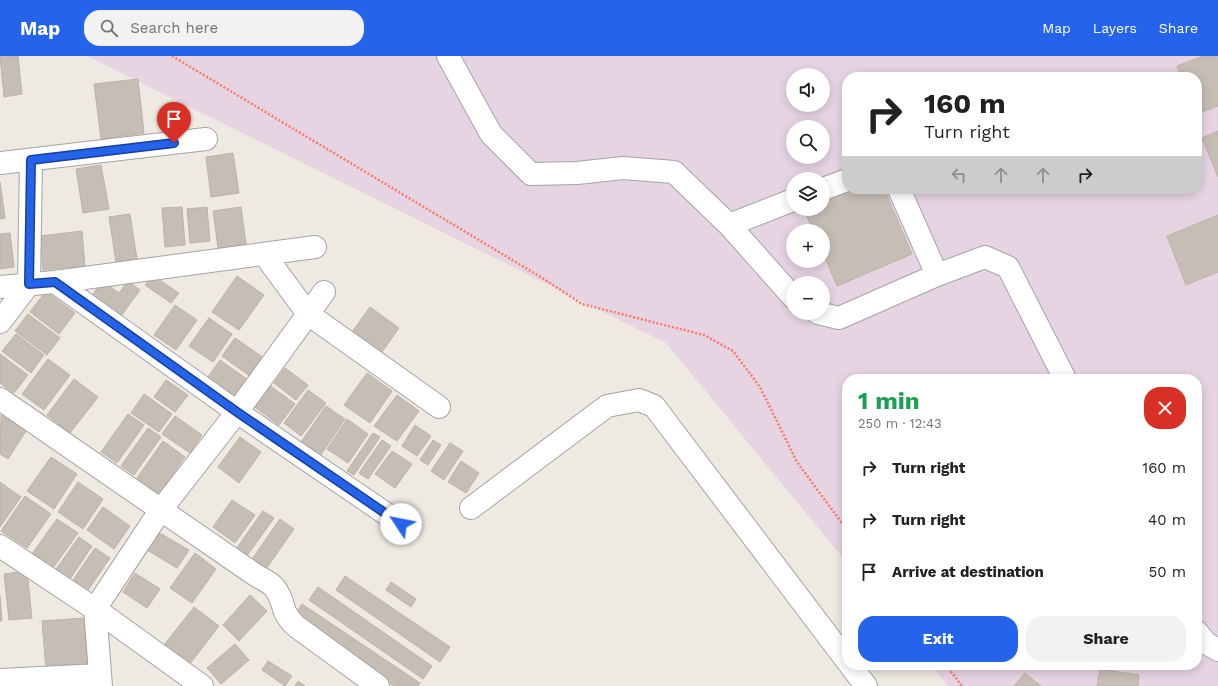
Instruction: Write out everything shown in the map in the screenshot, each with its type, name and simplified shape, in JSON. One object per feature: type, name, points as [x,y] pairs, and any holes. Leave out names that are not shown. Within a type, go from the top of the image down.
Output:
[{"type":"street","points":[[448,56],[491,134],[530,174],[577,173],[623,168],[674,172],[729,225],[786,290]]},
{"type":"street","points":[[0,163],[206,139]]},
{"type":"street","points":[[0,322],[29,284],[31,160]]},
{"type":"street","points":[[830,186],[842,182]]},
{"type":"street","points":[[902,194],[938,275]]},
{"type":"street","points":[[729,225],[786,203]]},
{"type":"street","points":[[0,287],[55,282],[315,247]]},
{"type":"street","points":[[264,254],[308,314],[439,407]]},
{"type":"street","points":[[830,316],[839,318],[938,275],[985,257],[1008,268],[1063,374]]},
{"type":"street","points":[[55,282],[237,412],[401,524]]},
{"type":"street","points":[[0,680],[101,681],[95,609],[160,511],[237,412],[324,292]]},
{"type":"street","points":[[0,399],[160,511],[268,582],[274,587],[281,597],[286,613],[297,627],[378,686]]},
{"type":"street","points":[[470,508],[607,406],[639,400],[654,406],[842,654]]},
{"type":"street","points":[[2,549],[95,609],[202,686]]},
{"type":"street","points":[[1202,638],[1206,643],[1218,650]]},
{"type":"street","points":[[854,670],[866,686]]},
{"type":"path","points":[[172,56],[544,279],[582,304],[704,335],[733,351],[760,387],[797,462],[842,523]]},
{"type":"path","points":[[950,670],[962,686]]},
{"type":"shaded area","points":[[87,56],[1218,56],[1218,686],[948,686],[935,670],[1202,670],[1202,374],[842,374],[842,557],[666,343]]},
{"type":"building","points":[[0,56],[18,56],[22,94],[4,97]]},
{"type":"building","points":[[1203,56],[1218,56],[1218,106],[1202,112],[1202,72],[1179,72],[1177,66]]},
{"type":"building","points":[[138,79],[144,133],[101,139],[94,84]]},
{"type":"building","points":[[1218,131],[1218,177],[1202,138]]},
{"type":"building","points":[[233,153],[239,193],[211,197],[206,157]]},
{"type":"building","points":[[101,165],[109,209],[83,213],[76,169]]},
{"type":"building","points":[[0,182],[5,218],[0,219]]},
{"type":"building","points":[[842,191],[842,194],[886,194],[912,254],[837,286],[829,268],[830,224],[810,224],[807,216],[830,216],[830,196]]},
{"type":"building","points":[[182,207],[185,245],[165,247],[162,208]]},
{"type":"building","points":[[207,207],[210,241],[190,243],[187,209]]},
{"type":"building","points":[[241,207],[246,244],[218,248],[213,211]]},
{"type":"building","points":[[130,214],[137,259],[116,262],[109,217]]},
{"type":"building","points":[[1218,215],[1218,272],[1186,285],[1167,236]]},
{"type":"building","points":[[82,231],[85,266],[43,270],[40,236]]},
{"type":"building","points":[[10,233],[14,267],[0,269],[0,234]]},
{"type":"building","points":[[152,275],[179,293],[171,303],[145,285]]},
{"type":"building","points":[[237,276],[264,295],[239,330],[212,312]]},
{"type":"building","points":[[102,281],[119,293],[128,281],[140,290],[121,316],[92,296]]},
{"type":"building","points":[[46,291],[75,313],[59,334],[30,312]]},
{"type":"building","points":[[175,305],[197,320],[176,350],[154,335]]},
{"type":"building","points":[[370,307],[399,328],[377,359],[347,339]]},
{"type":"building","points":[[28,314],[60,338],[47,355],[15,331]]},
{"type":"building","points":[[209,318],[232,334],[213,362],[189,346]]},
{"type":"building","points":[[16,334],[44,355],[31,373],[2,351]]},
{"type":"building","points":[[235,338],[264,358],[251,377],[222,356]]},
{"type":"building","points":[[0,354],[28,375],[14,393],[0,383]]},
{"type":"building","points":[[48,359],[70,375],[44,410],[22,394]]},
{"type":"building","points":[[220,360],[248,380],[236,397],[208,377]]},
{"type":"building","points":[[285,368],[308,385],[296,400],[274,383]]},
{"type":"building","points":[[367,373],[392,391],[370,423],[344,405]]},
{"type":"building","points":[[74,379],[98,397],[70,433],[47,415]]},
{"type":"building","points":[[166,380],[188,395],[175,412],[154,397]]},
{"type":"building","points":[[268,384],[295,404],[279,425],[252,405]]},
{"type":"building","points":[[308,390],[326,403],[301,436],[284,423]]},
{"type":"building","points":[[144,394],[172,414],[159,432],[131,413]]},
{"type":"building","points":[[397,395],[419,411],[397,441],[374,426]]},
{"type":"building","points":[[326,406],[345,419],[320,456],[301,442]]},
{"type":"building","points":[[128,414],[144,425],[117,463],[101,452]]},
{"type":"building","points":[[1,415],[26,431],[8,459],[0,454]]},
{"type":"building","points":[[175,416],[202,435],[190,453],[162,434]]},
{"type":"building","points":[[347,419],[368,434],[348,463],[327,449]]},
{"type":"building","points":[[415,425],[431,436],[417,456],[402,446]]},
{"type":"building","points":[[148,428],[161,437],[134,475],[121,466]]},
{"type":"building","points":[[373,433],[380,437],[354,475],[347,471]]},
{"type":"building","points":[[240,437],[261,452],[239,483],[218,467]]},
{"type":"building","points":[[382,440],[391,446],[368,479],[359,473]]},
{"type":"building","points":[[433,440],[441,445],[428,465],[420,460]]},
{"type":"building","points":[[163,441],[185,457],[159,494],[137,478]]},
{"type":"building","points":[[450,443],[463,451],[444,480],[431,471]]},
{"type":"building","points":[[392,451],[412,464],[395,488],[375,474]]},
{"type":"building","points":[[51,457],[77,474],[54,509],[27,491]]},
{"type":"building","points":[[461,461],[479,473],[466,493],[448,482]]},
{"type":"building","points":[[0,482],[21,497],[0,527]]},
{"type":"building","points":[[78,482],[103,499],[83,529],[58,512]]},
{"type":"building","points":[[25,496],[51,514],[27,548],[1,531]]},
{"type":"building","points":[[232,500],[255,515],[235,543],[213,527]]},
{"type":"building","points":[[103,507],[130,526],[114,549],[87,530]]},
{"type":"building","points":[[263,511],[274,518],[246,557],[236,549]]},
{"type":"building","points":[[57,519],[78,533],[53,568],[32,554]]},
{"type":"building","points":[[280,519],[294,529],[266,569],[252,559]]},
{"type":"building","points":[[158,532],[189,550],[177,568],[147,550]]},
{"type":"building","points":[[79,537],[92,546],[68,582],[54,572]]},
{"type":"building","points":[[95,548],[110,558],[86,593],[71,583]]},
{"type":"building","points":[[195,553],[216,569],[192,603],[170,588]]},
{"type":"building","points":[[27,571],[32,618],[9,620],[4,574]]},
{"type":"building","points":[[135,573],[160,589],[147,608],[123,592]]},
{"type":"building","points":[[345,576],[450,647],[440,662],[336,590]]},
{"type":"building","points":[[391,582],[416,599],[411,607],[386,590]]},
{"type":"building","points":[[318,587],[432,666],[423,679],[309,600]]},
{"type":"building","points":[[250,595],[267,611],[239,641],[223,625]]},
{"type":"building","points":[[0,596],[2,621],[0,621]]},
{"type":"building","points":[[302,604],[420,683],[418,686],[394,686],[292,618]]},
{"type":"building","points":[[194,607],[219,626],[189,665],[164,645]]},
{"type":"building","points":[[84,618],[88,666],[46,670],[42,621]]},
{"type":"building","points":[[235,644],[249,660],[221,684],[207,668]]},
{"type":"building","points":[[268,661],[292,676],[285,686],[262,670]]},
{"type":"building","points":[[1100,670],[1139,675],[1138,686],[1097,686]]},
{"type":"building","points":[[1025,673],[1041,686],[1014,686]]},
{"type":"building","points":[[298,681],[305,686],[295,686]]},
{"type":"route","points":[[174,143],[31,160],[29,284],[55,282],[237,412],[401,524]]}]
